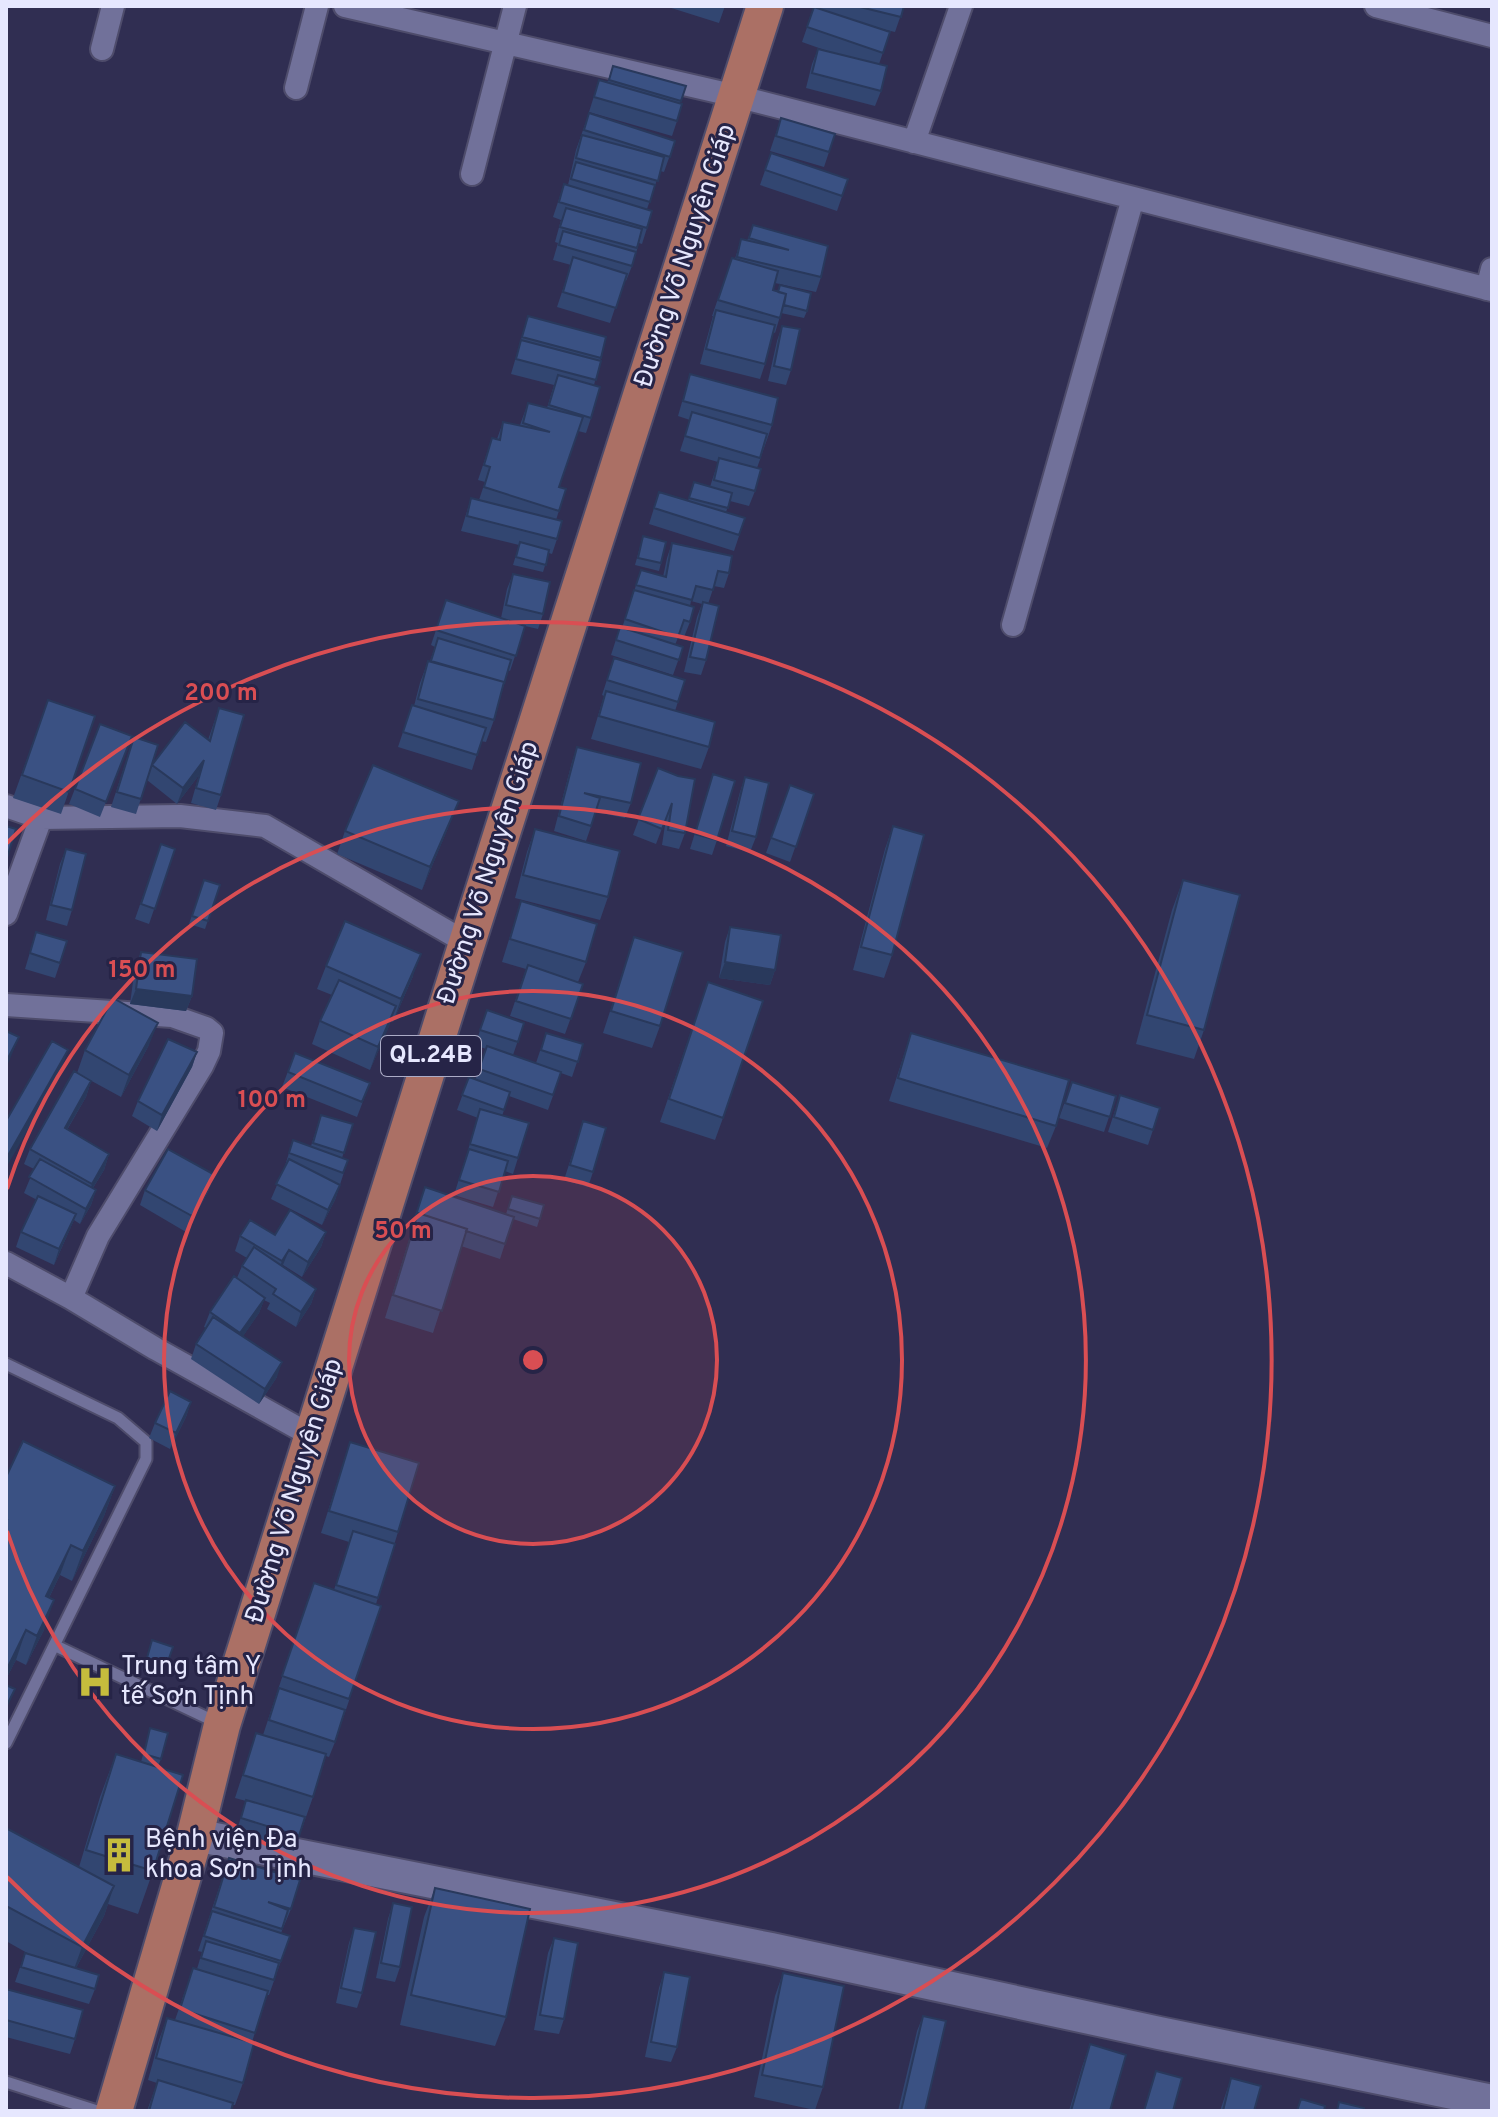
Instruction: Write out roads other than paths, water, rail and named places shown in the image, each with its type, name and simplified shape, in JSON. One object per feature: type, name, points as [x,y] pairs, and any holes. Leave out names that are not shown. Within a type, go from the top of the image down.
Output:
[{"type":"main road","name":"Đường Võ Nguyên Giáp","points":[[114,2111],[195,1835],[222,1725],[765,6]]},
{"type":"street","points":[[102,49],[113,6]]},
{"type":"street","points":[[296,88],[317,6]]},
{"type":"street","points":[[345,6],[736,96],[1133,198],[1490,283]]},
{"type":"street","points":[[472,174],[515,6]]},
{"type":"street","points":[[914,142],[961,6]]},
{"type":"street","points":[[1376,6],[1492,36]]},
{"type":"street","points":[[1013,625],[1133,198]]},
{"type":"street","points":[[6,806],[41,818],[180,816],[265,826],[467,943]]},
{"type":"street","points":[[6,914],[41,818]]},
{"type":"street","points":[[6,1005],[172,1016],[212,1033],[202,1066],[98,1236],[71,1298]]},
{"type":"street","points":[[6,1263],[312,1436]]},
{"type":"street","points":[[195,1835],[756,1945],[1159,2033],[1492,2101]]},
{"type":"lane","points":[[6,1743],[146,1459],[146,1442],[118,1418],[8,1369]]},
{"type":"lane","points":[[56,1646],[222,1725]]},
{"type":"lane","points":[[6,2082],[97,2111]]},
{"type":"place","name":"Trung tâm Y tế Sơn Tịnh","points":[[95,1682]]},
{"type":"place","name":"Bệnh viện Đa khoa Sơn Tịnh","points":[[119,1855]]}]
